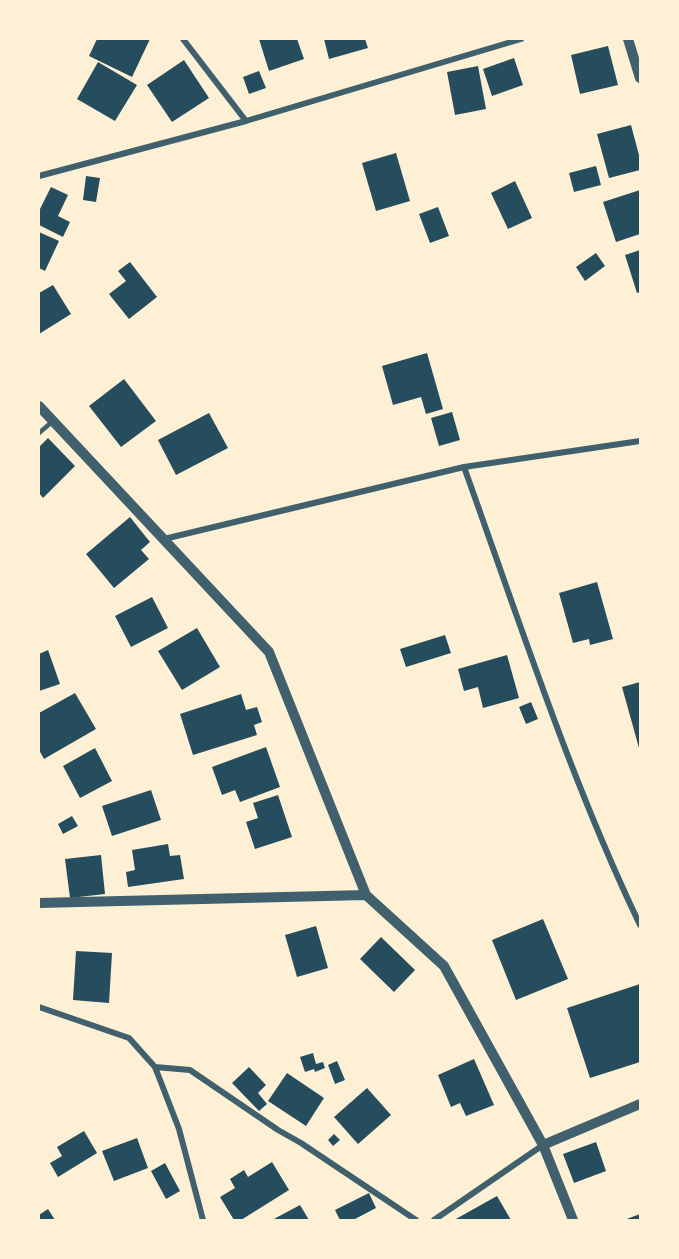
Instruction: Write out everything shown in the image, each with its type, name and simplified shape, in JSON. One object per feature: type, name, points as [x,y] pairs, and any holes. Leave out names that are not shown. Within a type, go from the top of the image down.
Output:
[{"type":"street","points":[[183,39],[246,122]]},
{"type":"street","points":[[39,176],[246,122],[521,39]]},
{"type":"street","points":[[628,39],[640,78]]},
{"type":"street","points":[[39,406],[269,652],[366,895],[444,966],[543,1145],[573,1220]]},
{"type":"street","points":[[164,539],[464,467],[640,441]]},
{"type":"street","points":[[464,467],[551,709],[616,876],[640,925]]},
{"type":"street","points":[[39,897],[39,903],[366,895]]},
{"type":"street","points":[[39,1007],[129,1038],[155,1068],[178,1129],[203,1220]]},
{"type":"street","points":[[155,1068],[190,1070],[416,1220]]},
{"type":"street","points":[[434,1220],[543,1145],[640,1104]]},
{"type":"lane","points":[[39,433],[53,421]]},
{"type":"building","points":[[97,39],[150,39],[132,77],[89,56]]},
{"type":"building","points":[[259,39],[297,39],[304,59],[269,71]]},
{"type":"building","points":[[324,39],[365,39],[368,48],[329,59]]},
{"type":"building","points":[[608,46],[618,85],[580,94],[571,55]]},
{"type":"building","points":[[514,58],[523,85],[492,96],[483,69]]},
{"type":"building","points":[[184,60],[209,98],[172,122],[147,85]]},
{"type":"building","points":[[98,62],[137,85],[115,121],[77,99]]},
{"type":"building","points":[[478,66],[486,109],[455,115],[447,72]]},
{"type":"building","points":[[259,71],[266,88],[249,94],[243,77]]},
{"type":"building","points":[[631,125],[640,159],[640,170],[609,178],[597,134]]},
{"type":"building","points":[[396,153],[410,201],[376,211],[362,163]]},
{"type":"building","points":[[596,166],[601,185],[574,192],[569,173]]},
{"type":"building","points":[[86,176],[100,178],[96,202],[83,200]]},
{"type":"building","points":[[515,181],[532,218],[508,229],[491,193]]},
{"type":"building","points":[[51,187],[68,195],[58,216],[70,222],[63,237],[39,225],[39,211]]},
{"type":"building","points":[[640,190],[640,234],[616,242],[603,202]]},
{"type":"building","points":[[438,207],[449,236],[430,243],[419,214]]},
{"type":"building","points":[[39,232],[59,241],[45,271],[39,268]]},
{"type":"building","points":[[640,250],[640,292],[637,293],[625,255]]},
{"type":"building","points":[[596,253],[605,266],[585,281],[576,267]]},
{"type":"building","points":[[130,262],[157,297],[129,319],[109,294],[126,281],[118,271]]},
{"type":"building","points":[[53,285],[71,314],[39,334],[39,293]]},
{"type":"building","points":[[427,353],[443,409],[426,414],[421,397],[393,405],[382,366]]},
{"type":"building","points":[[124,379],[156,421],[121,447],[89,406]]},
{"type":"building","points":[[452,412],[460,440],[439,446],[431,418]]},
{"type":"building","points":[[209,413],[228,448],[176,475],[158,440]]},
{"type":"building","points":[[48,438],[75,466],[43,498],[39,493],[39,447]]},
{"type":"building","points":[[130,517],[150,542],[141,550],[149,559],[114,588],[86,554]]},
{"type":"building","points":[[597,582],[613,639],[590,645],[589,639],[573,643],[559,593]]},
{"type":"building","points":[[152,597],[168,628],[131,647],[115,616]]},
{"type":"building","points":[[197,628],[220,667],[182,690],[158,651]]},
{"type":"building","points":[[445,635],[451,653],[406,667],[400,649]]},
{"type":"building","points":[[48,650],[60,684],[39,691],[39,654]]},
{"type":"building","points":[[507,655],[519,698],[483,708],[478,687],[464,691],[458,669]]},
{"type":"building","points":[[640,682],[640,748],[639,748],[622,687]]},
{"type":"building","points":[[75,693],[96,729],[44,759],[39,750],[39,713]]},
{"type":"building","points":[[241,694],[246,710],[257,707],[262,722],[254,725],[257,735],[193,755],[180,714]]},
{"type":"building","points":[[531,702],[538,719],[526,724],[519,707]]},
{"type":"building","points":[[266,747],[280,787],[240,802],[235,790],[222,795],[212,767]]},
{"type":"building","points":[[95,748],[112,781],[80,798],[63,766]]},
{"type":"building","points":[[151,790],[161,820],[112,836],[102,806]]},
{"type":"building","points":[[278,795],[292,837],[255,849],[246,822],[258,818],[253,803]]},
{"type":"building","points":[[72,816],[78,826],[63,834],[58,824]]},
{"type":"building","points":[[168,844],[170,856],[180,855],[184,879],[128,887],[126,872],[135,870],[132,850]]},
{"type":"building","points":[[101,855],[105,894],[70,898],[65,859]]},
{"type":"building","points":[[543,919],[568,979],[516,1000],[492,940]]},
{"type":"building","points":[[316,926],[328,968],[297,977],[285,935]]},
{"type":"building","points":[[381,937],[415,970],[394,992],[360,959]]},
{"type":"building","points":[[76,951],[112,953],[109,1003],[73,1000]]},
{"type":"building","points":[[640,984],[640,1062],[590,1078],[567,1008]]},
{"type":"building","points":[[313,1053],[316,1064],[323,1062],[325,1068],[315,1072],[314,1069],[305,1072],[300,1057]]},
{"type":"building","points":[[474,1059],[494,1105],[466,1116],[460,1103],[451,1107],[438,1075]]},
{"type":"building","points":[[337,1061],[345,1080],[335,1084],[328,1065]]},
{"type":"building","points":[[249,1067],[266,1085],[258,1093],[267,1104],[259,1111],[232,1083]]},
{"type":"building","points":[[287,1073],[324,1098],[306,1126],[268,1101]]},
{"type":"building","points":[[367,1088],[391,1115],[358,1144],[334,1117]]},
{"type":"building","points":[[84,1131],[97,1153],[58,1177],[50,1163],[62,1156],[57,1147]]},
{"type":"building","points":[[334,1134],[340,1140],[333,1146],[328,1140]]},
{"type":"building","points":[[137,1138],[148,1168],[114,1181],[102,1151]]},
{"type":"building","points":[[596,1142],[606,1171],[574,1183],[563,1154]]},
{"type":"building","points":[[272,1162],[289,1190],[241,1220],[234,1220],[220,1197],[235,1188],[230,1179],[244,1170],[248,1177]]},
{"type":"building","points":[[165,1163],[180,1191],[166,1199],[151,1171]]},
{"type":"building","points":[[369,1193],[376,1208],[353,1220],[340,1220],[335,1210]]},
{"type":"building","points":[[497,1196],[511,1220],[454,1220]]},
{"type":"building","points":[[300,1205],[309,1220],[272,1220]]},
{"type":"building","points":[[48,1209],[55,1220],[39,1220],[39,1215]]},
{"type":"building","points":[[640,1214],[640,1220],[624,1220]]}]
